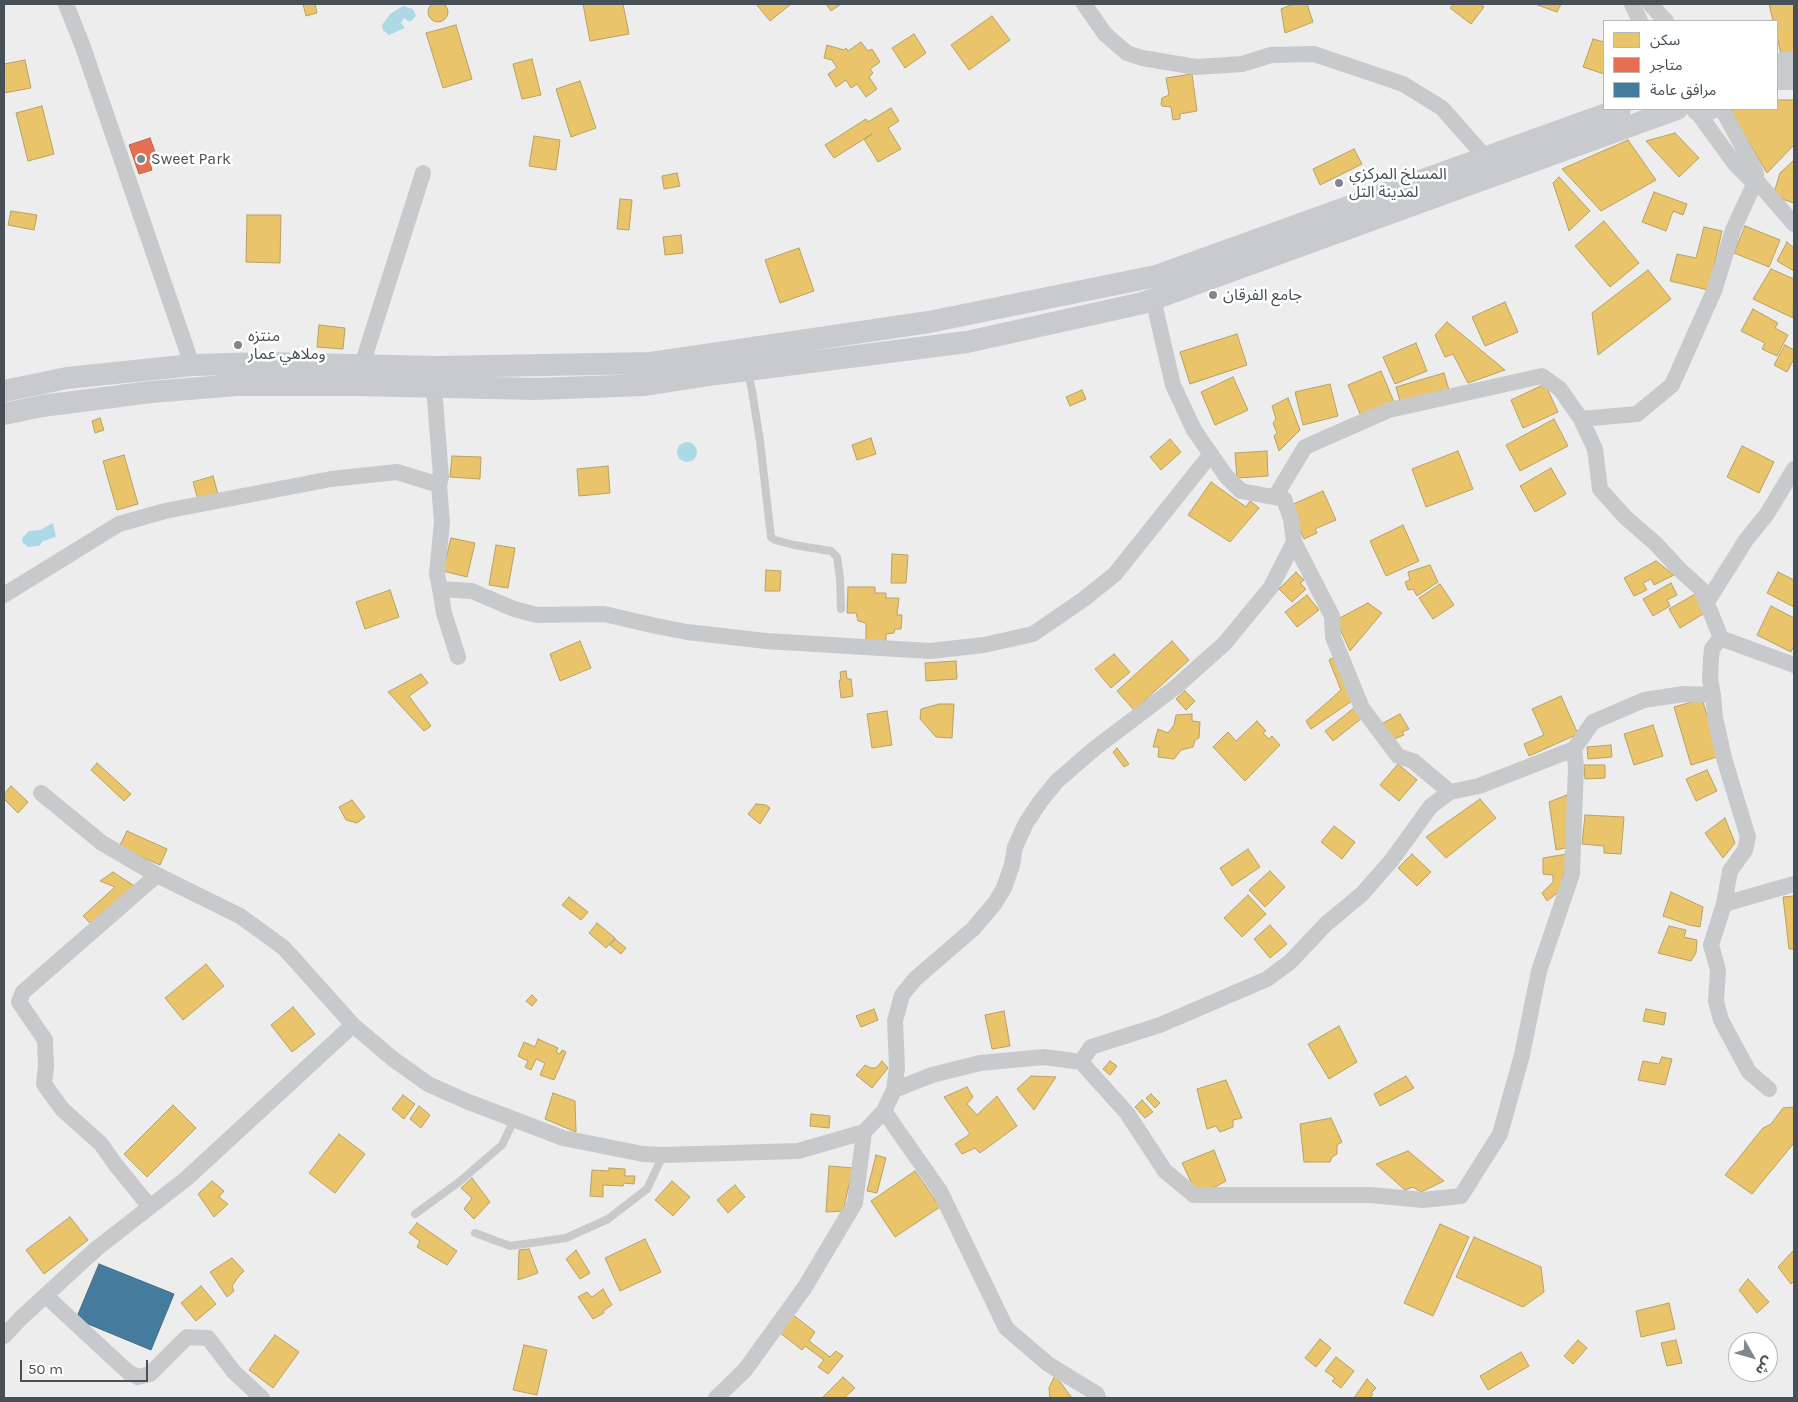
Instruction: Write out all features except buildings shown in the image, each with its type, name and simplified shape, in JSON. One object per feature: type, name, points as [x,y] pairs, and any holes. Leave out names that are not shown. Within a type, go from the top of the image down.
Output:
[{"type":"main road","points":[[1778,64],[1794,62]]},
{"type":"main road","points":[[1778,79],[1794,79]]},
{"type":"main road","points":[[4,391],[67,378],[192,365],[266,363],[437,366],[651,363],[929,322],[1156,276],[1617,110]]},
{"type":"main road","points":[[4,414],[42,406],[151,392],[237,385],[536,390],[645,385],[967,342],[1143,303],[1674,110]]},
{"type":"street","points":[[66,4],[83,47],[192,365]]},
{"type":"street","points":[[1084,4],[1105,34],[1127,53],[1142,58],[1196,67],[1242,64],[1271,55],[1314,54],[1403,84],[1442,108],[1486,158]]},
{"type":"street","points":[[1632,4],[1640,20]]},
{"type":"street","points":[[1650,4],[1665,20]]},
{"type":"street","points":[[1697,110],[1735,164],[1749,178],[1756,180],[1794,224]]},
{"type":"street","points":[[1581,419],[1637,414],[1672,385],[1714,291],[1733,230],[1756,180],[1753,166],[1723,110]]},
{"type":"street","points":[[362,365],[423,173]]},
{"type":"street","points":[[1154,299],[1173,385],[1194,430],[1226,476],[1241,491],[1284,499],[1291,519],[1294,542],[1332,616],[1333,637],[1362,708],[1398,756],[1413,761],[1450,792]]},
{"type":"street","points":[[1275,497],[1306,447],[1389,410],[1542,376],[1560,389],[1581,419],[1595,448],[1600,490],[1625,517],[1656,544],[1701,589],[1720,638]]},
{"type":"street","points":[[434,387],[441,477],[439,485],[442,522],[437,574],[444,613],[458,657]]},
{"type":"street","points":[[440,589],[472,592],[514,609],[537,615],[604,614],[687,632],[766,641],[930,651],[984,645],[1033,634],[1084,599],[1114,574],[1210,454]]},
{"type":"street","points":[[1707,602],[1746,540],[1767,514],[1794,469]]},
{"type":"street","points":[[4,595],[119,524],[165,511],[331,479],[397,472],[439,485]]},
{"type":"street","points":[[41,793],[102,843],[157,875],[240,916],[284,948],[353,1025],[393,1059],[428,1084],[563,1138],[643,1154],[663,1155],[798,1150],[864,1132],[884,1110],[894,1090],[897,1068],[895,1021],[902,995],[915,979],[973,928],[995,904],[1004,888],[1012,865],[1015,847],[1026,824],[1040,802],[1057,781],[1079,762],[1177,686],[1225,643],[1271,587],[1294,542]]},
{"type":"street","points":[[1720,638],[1794,664]]},
{"type":"street","points":[[1720,638],[1712,650],[1711,658],[1710,679],[1714,717],[1724,758],[1748,837],[1745,850],[1730,870],[1724,904],[1711,945],[1718,970],[1716,1002],[1721,1020],[1749,1072],[1769,1089]]},
{"type":"street","points":[[1081,1062],[1091,1047],[1160,1025],[1266,979],[1282,968],[1326,924],[1362,894],[1391,861],[1431,806],[1450,792],[1479,786],[1574,749],[1593,722],[1644,700],[1684,694],[1713,695]]},
{"type":"street","points":[[894,1090],[932,1075],[980,1063],[1044,1057],[1081,1062],[1127,1113],[1164,1170],[1194,1195],[1371,1195],[1423,1200],[1461,1196],[1500,1134],[1522,1055],[1539,972],[1572,874],[1576,767],[1574,749]]},
{"type":"street","points":[[150,1206],[101,1144],[62,1109],[44,1084],[45,1040],[19,1002],[23,992],[157,875]]},
{"type":"street","points":[[1724,904],[1794,884]]},
{"type":"street","points":[[4,1336],[96,1249],[187,1178],[353,1025]]},
{"type":"street","points":[[884,1110],[940,1192],[1006,1328],[1048,1364],[1097,1394],[1098,1398]]},
{"type":"street","points":[[716,1398],[745,1370],[805,1287],[855,1203],[864,1132]]},
{"type":"street","points":[[46,1296],[128,1372],[138,1377],[150,1374],[187,1337],[208,1338],[234,1372],[262,1398]]},
{"type":"lane","points":[[747,370],[752,391],[771,537],[775,540],[794,545],[831,551],[837,557],[841,609]]},
{"type":"lane","points":[[415,1214],[459,1182],[502,1146],[514,1120]]},
{"type":"lane","points":[[475,1233],[510,1246],[566,1238],[608,1219],[648,1189],[663,1155]]},
{"type":"water","points":[[403,6],[413,9],[416,16],[410,22],[404,18],[401,23],[405,28],[389,35],[383,30],[382,25],[390,14]]},
{"type":"water","points":[[687,442],[694,445],[697,452],[694,459],[687,462],[680,459],[677,452],[680,445]]},
{"type":"water","points":[[53,523],[56,537],[43,541],[39,546],[28,547],[23,543],[22,538],[29,531],[40,530]]},
{"type":"place","name":"Sweet Park","points":[[141,159]]},
{"type":"place","name":"المسلخ المركزي لمدينة التل","points":[[1339,183]]},
{"type":"place","name":"جامع الفرقان","points":[[1213,295]]},
{"type":"place","name":"منتزه وملاهي عمار","points":[[238,345]]}]
